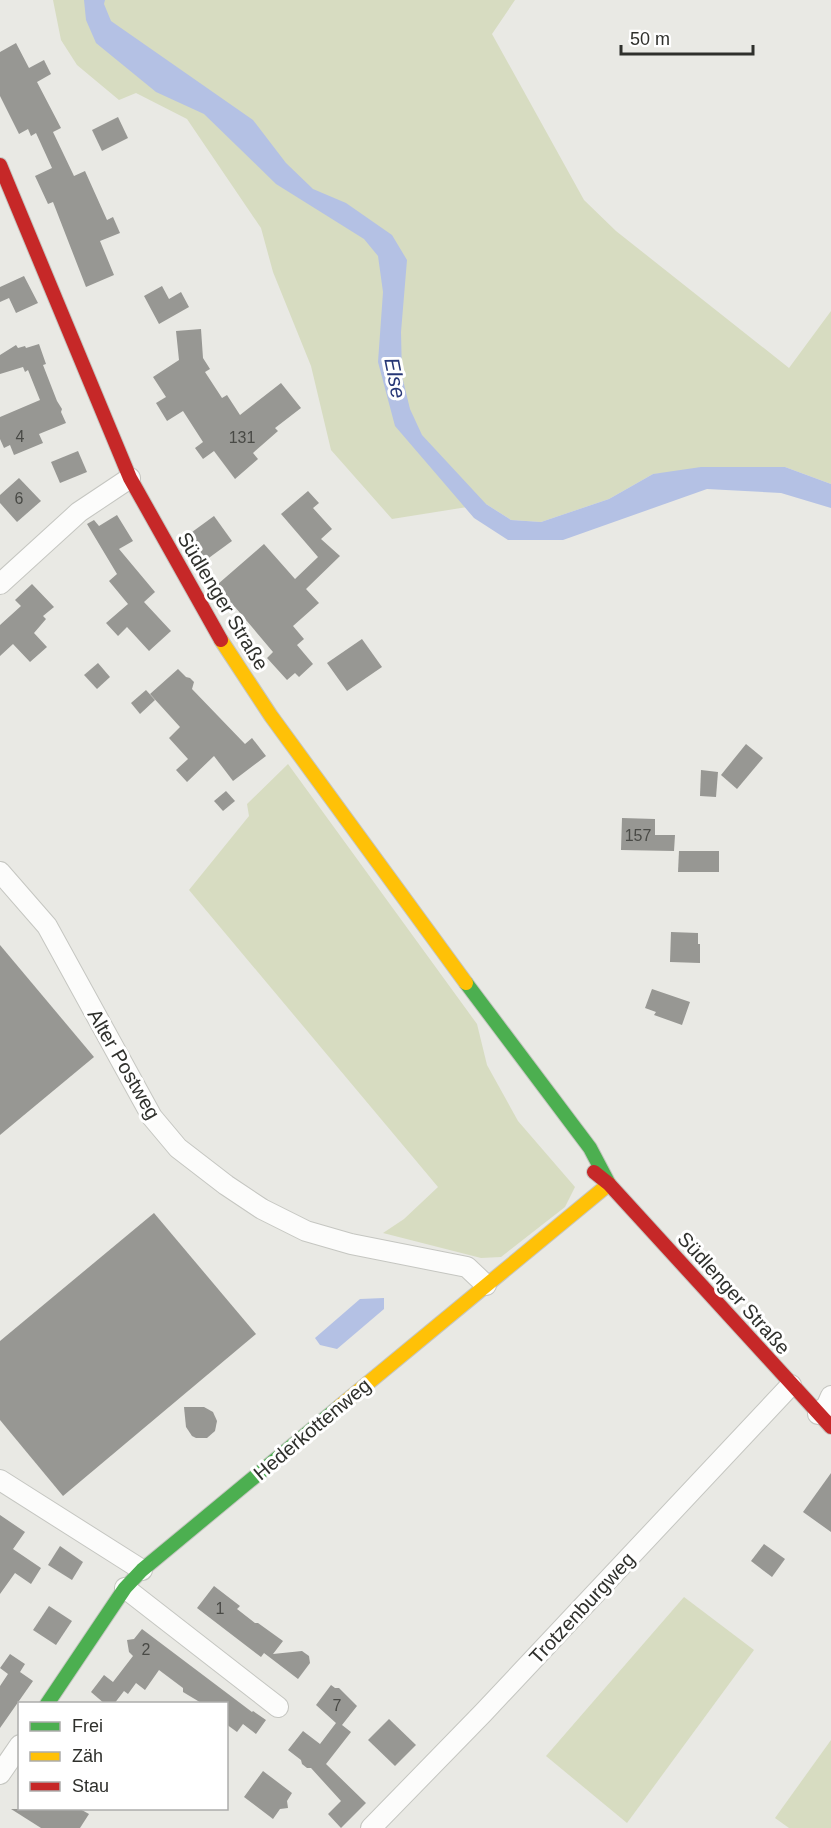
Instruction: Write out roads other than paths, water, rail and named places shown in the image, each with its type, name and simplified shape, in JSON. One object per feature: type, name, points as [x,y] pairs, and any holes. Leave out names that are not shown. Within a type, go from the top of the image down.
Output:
[{"type":"main road","name":"Südlenger Straße","points":[[0,165],[130,478],[210,623],[271,716],[489,1015],[590,1148],[609,1184]]},
{"type":"main road","name":"Südlenger Straße","points":[[489,1015],[516,1073]]},
{"type":"main road","name":"Südlenger Straße","points":[[583,1164],[609,1184],[824,1420]]},
{"type":"main road","name":"Hederkottenweg","points":[[48,1702],[125,1588],[141,1570],[609,1184]]},
{"type":"street","points":[[0,584],[79,512],[130,478]]},
{"type":"street","name":"Alter Postweg","points":[[0,872],[47,926],[152,1117],[178,1148],[262,1209],[306,1231],[351,1244],[467,1266],[486,1285]]},
{"type":"street","name":"Trotzenburgweg","points":[[371,1828],[483,1713],[791,1385]]},
{"type":"street","points":[[824,1420],[831,1396]]},
{"type":"street","points":[[0,1480],[141,1570]]},
{"type":"street","points":[[125,1588],[278,1707]]},
{"type":"street","points":[[0,1774],[18,1748]]},
{"type":"water","name":"Else","points":[[84,0],[105,0],[104,4],[111,21],[253,120],[286,163],[313,189],[346,203],[392,235],[407,260],[401,332],[402,376],[410,409],[422,435],[486,504],[511,520],[541,522],[609,499],[653,474],[701,467],[785,467],[831,484],[831,508],[781,493],[707,489],[563,540],[508,540],[474,518],[395,426],[378,362],[383,292],[378,256],[364,239],[276,184],[204,114],[156,92],[96,43],[86,20]]},
{"type":"water","points":[[384,1298],[384,1309],[337,1349],[320,1345],[315,1338],[360,1299]]}]
